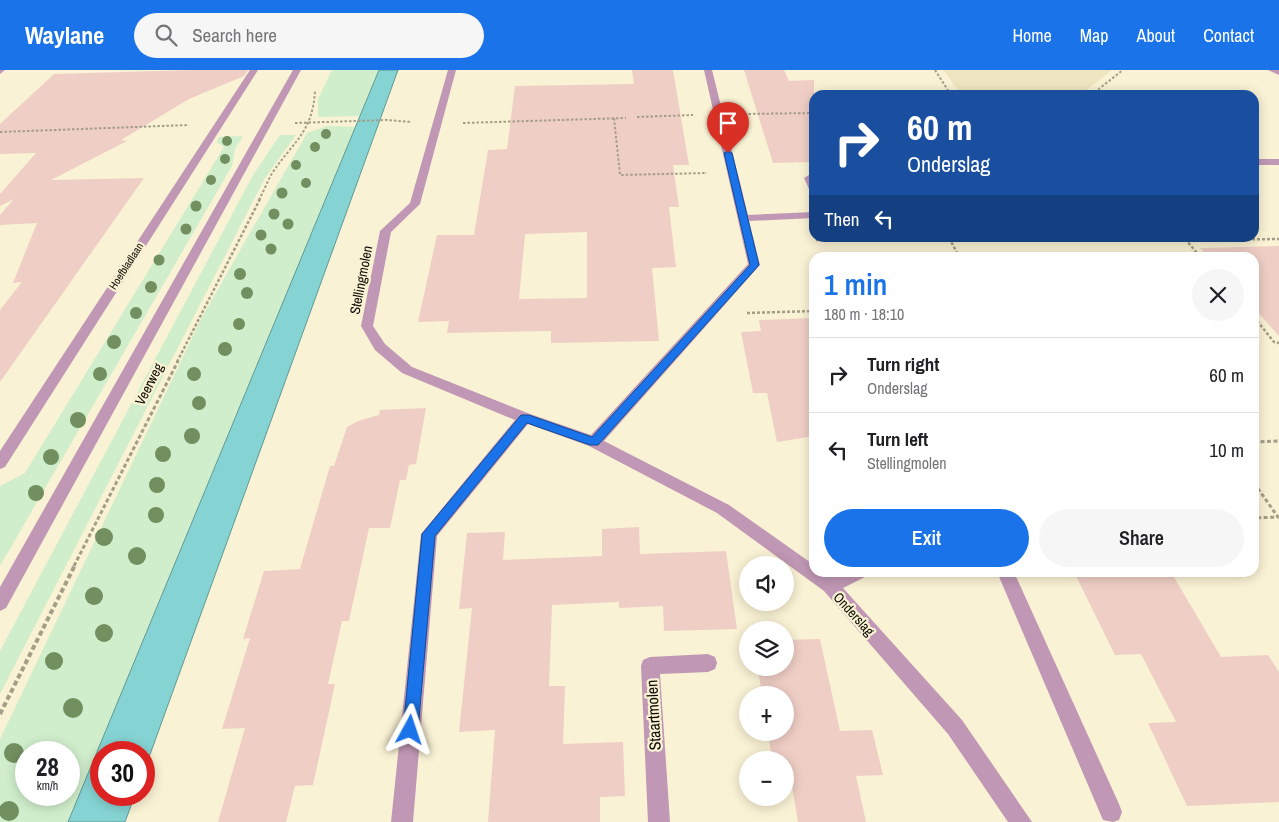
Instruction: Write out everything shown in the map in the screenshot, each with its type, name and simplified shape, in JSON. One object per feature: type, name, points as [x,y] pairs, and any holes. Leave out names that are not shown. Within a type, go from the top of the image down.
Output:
[{"type":"street","name":"Hoefbladlaan","points":[[0,463],[254,70]]},
{"type":"street","name":"Veerweg","points":[[0,603],[297,70]]},
{"type":"street","name":"Stellingmolen","points":[[452,70],[439,124],[415,204],[386,231],[367,326],[380,347],[408,370],[525,418]]},
{"type":"street","points":[[594,442],[754,265],[708,70]]},
{"type":"street","points":[[1272,70],[1279,72]]},
{"type":"street","points":[[1259,162],[1279,162]]},
{"type":"street","points":[[744,218],[809,215]]},
{"type":"street","points":[[402,822],[429,534],[525,418]]},
{"type":"street","name":"Onderslag","points":[[525,418],[594,442],[723,509],[809,571]]},
{"type":"street","name":"Onderslag","points":[[817,577],[830,586],[955,727],[1021,822]]},
{"type":"street","points":[[830,586],[849,577]]},
{"type":"street","points":[[1007,577],[1110,812]]},
{"type":"street","name":"Staartmolen","points":[[658,822],[650,666],[708,663]]},
{"type":"path","points":[[935,70],[948,90]]},
{"type":"path","points":[[1097,90],[1122,70]]},
{"type":"path","name":"Veerweg","points":[[0,714],[272,174],[297,146],[316,101],[315,88]]},
{"type":"path","points":[[614,118],[620,175],[733,172]]},
{"type":"path","points":[[439,124],[626,118]]},
{"type":"path","points":[[268,124],[386,120]]},
{"type":"path","points":[[0,132],[217,125]]},
{"type":"path","points":[[784,216],[791,240],[809,240]]},
{"type":"path","points":[[1259,239],[1279,239]]},
{"type":"path","points":[[1188,242],[1196,252]]},
{"type":"path","points":[[708,314],[809,312]]},
{"type":"path","points":[[1259,323],[1274,342],[1279,343]]},
{"type":"path","points":[[1259,442],[1279,441]]},
{"type":"path","points":[[1259,490],[1278,518]]},
{"type":"path","points":[[1259,518],[1278,518]]},
{"type":"shaded area","points":[[944,70],[1112,70],[1086,90],[958,90]]},
{"type":"green space","points":[[332,70],[379,70],[360,116],[318,117],[318,99]]},
{"type":"green space","points":[[327,126],[356,127],[102,741],[90,741],[90,769],[80,793],[80,741],[15,741],[15,806],[75,806],[68,822],[0,822],[0,739],[202,317],[307,133]]},
{"type":"green space","points":[[280,135],[296,135],[265,178],[0,694],[0,651],[253,175]]},
{"type":"green space","points":[[243,136],[235,149],[232,166],[0,566],[0,486],[25,473],[224,147],[217,142],[219,137]]},
{"type":"water","points":[[379,70],[398,70],[155,741],[101,741]]},
{"type":"water","points":[[90,769],[90,806],[131,806],[125,822],[68,822],[75,806],[80,806],[80,793]]},
{"type":"building","points":[[248,70],[244,76],[189,99],[121,140],[127,141],[51,180],[144,178],[0,382],[0,310],[22,282],[13,283],[37,223],[0,225],[0,215],[14,199],[0,206],[0,194],[36,153],[0,154],[0,124],[54,74]]},
{"type":"building","points":[[632,70],[673,70],[689,165],[673,165],[679,207],[669,207],[676,267],[652,268],[659,341],[551,343],[551,331],[447,333],[449,321],[418,322],[437,235],[474,235],[488,150],[507,149],[515,86],[634,84]],"holes":[[[587,232],[587,298],[519,299],[525,234]]]},
{"type":"building","points":[[744,70],[784,70],[789,81],[814,80],[814,90],[809,90],[809,162],[773,163]]},
{"type":"building","points":[[1279,246],[1279,336],[1259,314],[1259,252],[1204,252],[1200,248]]},
{"type":"building","points":[[809,318],[809,437],[777,442],[767,393],[753,393],[741,332],[761,331],[759,320]]},
{"type":"building","points":[[426,408],[416,464],[409,465],[406,480],[400,480],[390,528],[369,528],[349,621],[342,621],[328,684],[335,684],[313,785],[295,786],[286,822],[218,822],[245,728],[222,729],[250,638],[243,639],[264,571],[300,569],[330,466],[334,466],[347,427],[358,421],[379,415],[380,410]]},
{"type":"building","points":[[639,527],[640,554],[726,551],[737,629],[664,631],[663,606],[619,608],[619,602],[552,605],[549,686],[565,686],[563,744],[623,742],[625,796],[600,797],[600,822],[488,822],[495,730],[459,732],[472,608],[459,609],[467,533],[505,532],[503,560],[602,556],[602,529]]},
{"type":"building","points":[[1076,577],[1174,577],[1221,657],[1268,655],[1279,672],[1279,802],[1187,806],[1148,723],[1176,722],[1141,654],[1115,655]]},
{"type":"building","points":[[820,639],[840,731],[872,730],[883,775],[856,776],[866,822],[798,822],[794,798],[794,751],[771,751],[769,741],[794,741],[794,686],[761,686],[759,676],[794,676],[794,640]]},
{"type":"route","points":[[410,730],[429,534],[525,418],[594,442],[754,265],[728,153]]}]
